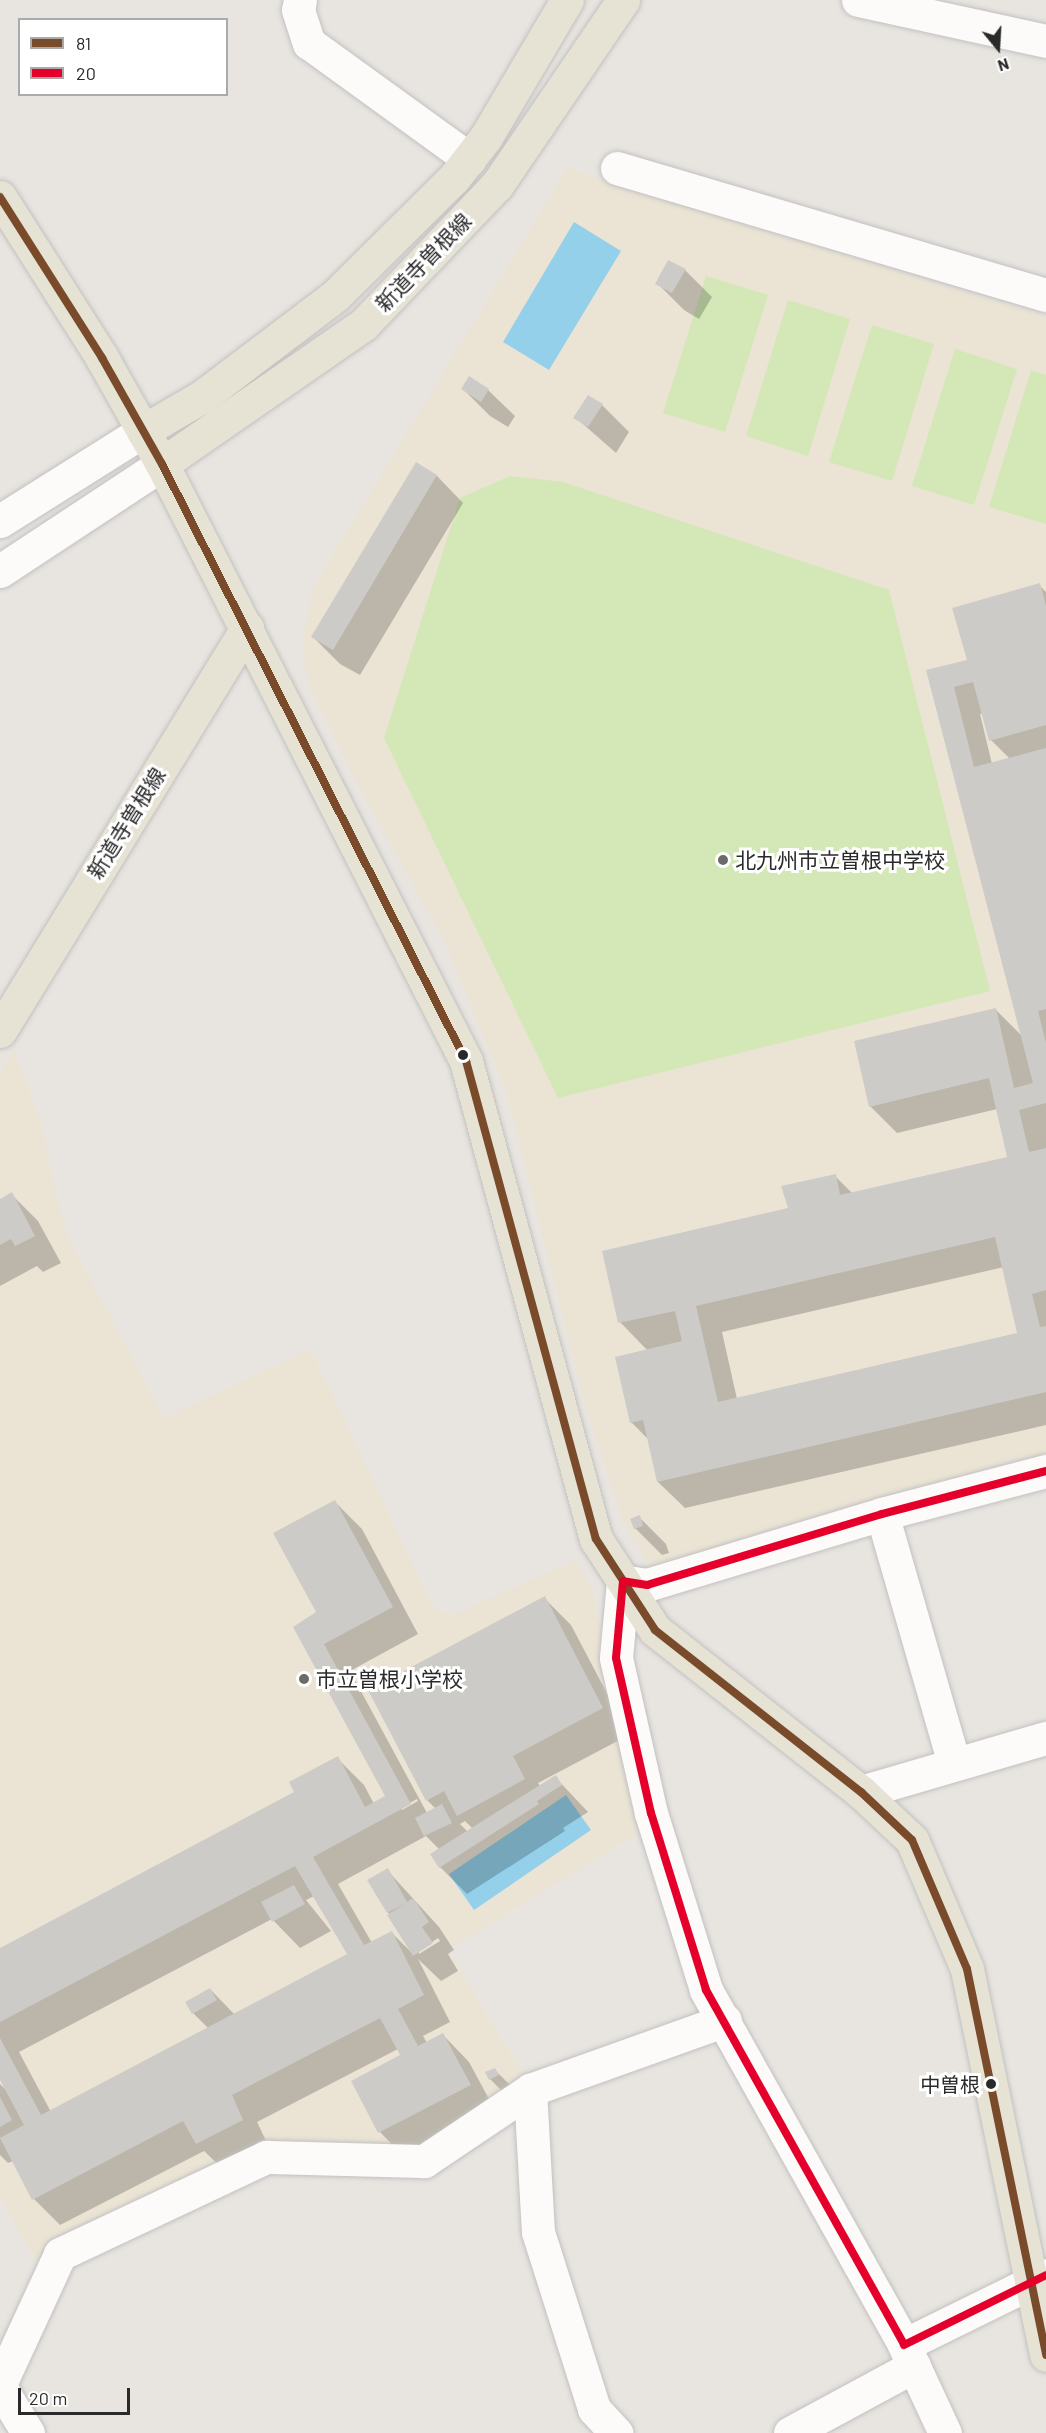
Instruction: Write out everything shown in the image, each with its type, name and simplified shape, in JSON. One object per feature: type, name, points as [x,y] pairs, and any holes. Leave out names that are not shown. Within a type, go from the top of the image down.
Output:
[{"type":"main road","name":"新道寺曽根線","points":[[143,431],[203,396],[336,295],[469,159],[567,0]]},
{"type":"main road","name":"新道寺曽根線","points":[[162,464],[364,324],[497,185],[623,0]]},
{"type":"main road","points":[[0,197],[162,464],[466,1061],[596,1539],[655,1630],[861,1792],[912,1840],[967,1969],[1038,2279],[1046,2355]]},
{"type":"main road","name":"新道寺曽根線","points":[[2,1019],[247,628]]},
{"type":"street","points":[[300,0],[298,10],[309,43],[469,159]]},
{"type":"street","points":[[858,0],[1046,41]]},
{"type":"street","points":[[617,168],[1046,295]]},
{"type":"street","points":[[0,521],[143,431]]},
{"type":"street","points":[[0,571],[162,464]]},
{"type":"street","points":[[945,2433],[909,2356],[725,2020],[706,1990],[651,1814],[616,1658],[623,1581],[647,1585],[882,1514],[1046,1471]]},
{"type":"street","points":[[882,1514],[954,1763]]},
{"type":"street","points":[[861,1792],[1046,1738]]},
{"type":"street","points":[[28,2433],[0,2386],[60,2254],[266,2157],[424,2162],[530,2090],[725,2020]]},
{"type":"street","points":[[530,2090],[538,2232],[594,2409],[616,2433]]},
{"type":"street","points":[[790,2433],[909,2356],[1038,2279]]},
{"type":"shaded area","name":"北九州市立曽根中学校","points":[[567,168],[1046,317],[1046,1463],[771,1528],[653,1572],[623,1522],[585,1405],[506,1091],[445,943],[354,777],[310,689],[304,660],[304,633],[313,588]]},
{"type":"shaded area","name":"市立曽根小学校","points":[[14,1050],[43,1128],[55,1192],[70,1241],[164,1418],[311,1349],[433,1608],[452,1615],[576,1560],[594,1595],[620,1744],[643,1830],[448,1950],[526,2079],[425,2151],[331,2144],[40,2268],[0,2197],[0,1074]]},
{"type":"green space","points":[[706,276],[768,295],[725,432],[663,413]]},
{"type":"green space","points":[[788,300],[850,319],[808,456],[746,436]]},
{"type":"green space","points":[[872,325],[934,344],[892,481],[829,462]]},
{"type":"green space","points":[[955,349],[1017,369],[974,505],[912,486]]},
{"type":"green space","points":[[1031,370],[1046,375],[1046,524],[989,507]]},
{"type":"green space","points":[[510,476],[563,482],[889,590],[990,991],[558,1098],[384,738],[460,498]]},
{"type":"water","points":[[574,222],[621,251],[549,370],[503,342]]},
{"type":"water","points":[[566,1795],[591,1830],[474,1910],[449,1874]]},
{"type":"building","points":[[668,260],[686,269],[672,293],[655,284]]},
{"type":"building","points":[[469,376],[489,389],[481,402],[461,389]]},
{"type":"building","points":[[588,395],[603,404],[588,427],[573,418]]},
{"type":"building","points":[[416,462],[437,475],[333,650],[311,637]]},
{"type":"building","points":[[1040,583],[1046,606],[1046,725],[989,741],[973,682],[954,687],[974,767],[1046,748],[1046,1009],[1038,1011],[1046,1043],[1046,1103],[1019,1110],[1029,1152],[1046,1148],[1046,1290],[1032,1294],[1040,1327],[1046,1326],[1046,1392],[657,1482],[643,1420],[630,1423],[615,1357],[682,1341],[675,1311],[618,1323],[602,1251],[788,1208],[781,1186],[836,1174],[840,1195],[1007,1157],[989,1078],[869,1107],[854,1041],[996,1008],[1014,1088],[1033,1083],[926,670],[967,660],[952,608]],"holes":[[[995,1237],[1017,1333],[718,1402],[696,1306]]]},
{"type":"building","points":[[12,1192],[35,1236],[15,1246],[11,1239],[0,1245],[0,1199]]},
{"type":"building","points":[[335,1500],[393,1607],[324,1644],[411,1804],[313,1857],[364,1945],[392,1931],[424,1995],[398,2009],[418,2046],[443,2033],[471,2085],[378,2133],[351,2081],[400,2055],[380,2018],[232,2095],[243,2120],[196,2144],[183,2121],[32,2200],[0,2138],[24,2125],[0,2080],[0,2038],[41,2115],[347,1954],[295,1866],[0,2022],[0,1948],[294,1792],[289,1782],[338,1756],[365,1807],[385,1796],[293,1627],[316,1612],[273,1533]]},
{"type":"building","points":[[640,1515],[643,1526],[634,1529],[630,1519]]},
{"type":"building","points":[[545,1596],[603,1708],[513,1756],[525,1779],[457,1816],[444,1791],[426,1801],[368,1690]]},
{"type":"building","points":[[556,1775],[562,1785],[537,1801],[539,1804],[439,1868],[430,1854]]},
{"type":"building","points":[[442,1804],[452,1823],[424,1836],[415,1818]]},
{"type":"building","points":[[388,1868],[407,1902],[413,1898],[429,1922],[422,1927],[433,1943],[413,1956],[387,1915],[406,1903],[387,1913],[367,1880]]},
{"type":"building","points":[[294,1885],[305,1904],[272,1922],[261,1902]]},
{"type":"building","points":[[210,1988],[217,2000],[192,2014],[185,2002]]},
{"type":"building","points":[[495,2068],[499,2075],[489,2080],[485,2072]]},
{"type":"building","points":[[0,2097],[12,2120],[0,2127]]},
{"type":"transit line","name":"81","points":[[0,197],[102,358],[162,464],[466,1061],[596,1539],[655,1630],[861,1792],[912,1840],[967,1969],[1046,2355]]},
{"type":"transit line","name":"20","points":[[1046,1471],[882,1514],[647,1585],[623,1581],[616,1658],[651,1813],[706,1990],[904,2345],[1046,2275]]},
{"type":"place","name":"北九州市立曽根中学校","points":[[723,860]]},
{"type":"place","name":"市立曽根小学校","points":[[304,1679]]},
{"type":"place","name":"中曽根","points":[[991,2084]]}]
